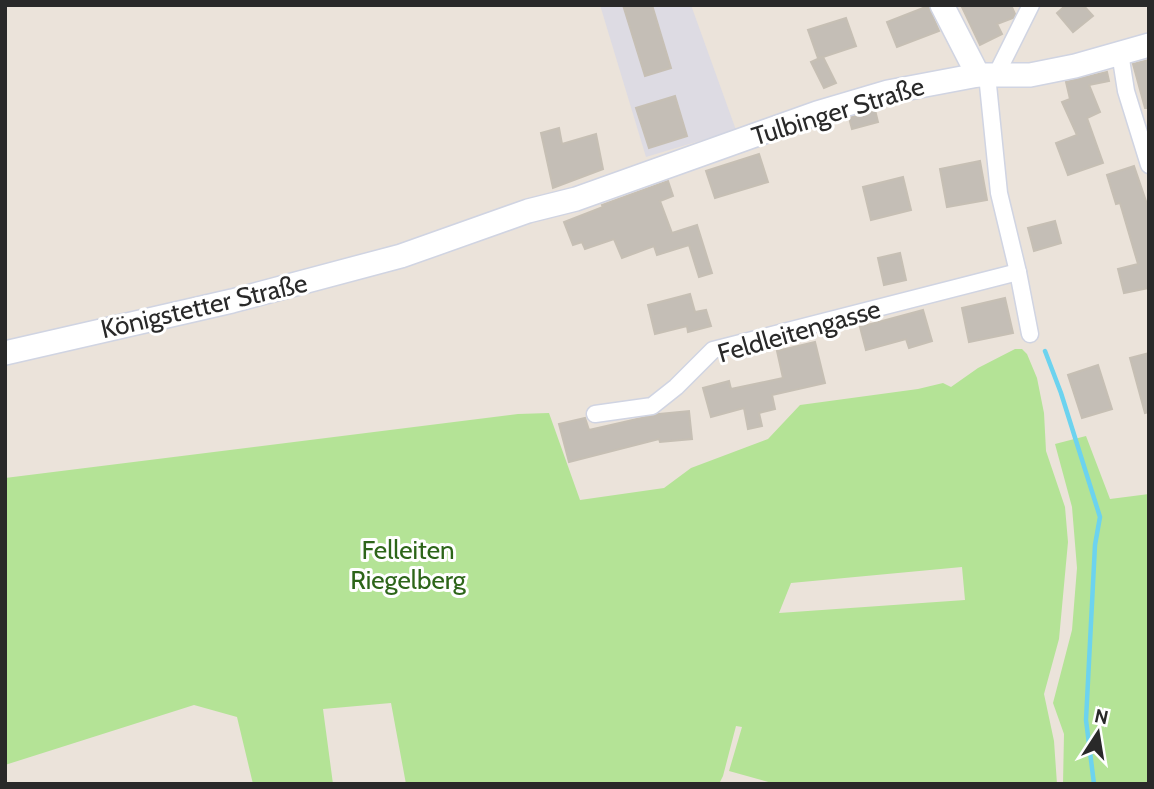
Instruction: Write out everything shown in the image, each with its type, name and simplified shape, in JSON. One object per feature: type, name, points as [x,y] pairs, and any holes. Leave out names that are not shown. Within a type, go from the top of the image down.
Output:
[{"type":"main road","points":[[942,5],[987,75]]},
{"type":"main road","name":"Tulbinger Straße","points":[[576,199],[852,101],[987,75],[1030,75],[1076,66],[1149,45]]},
{"type":"main road","name":"Königstetter Straße","points":[[5,352],[232,301],[401,256],[528,211],[576,199]]},
{"type":"street","points":[[1030,334],[999,193],[987,75],[1031,5]]},
{"type":"street","points":[[1120,53],[1126,92],[1149,164]]},
{"type":"street","name":"Feldleitengasse","points":[[594,414],[652,406],[676,387],[713,350],[1018,272]]},
{"type":"shaded area","points":[[600,5],[691,5],[736,130],[646,157]]},
{"type":"green space","name":"Felleiten Riegelberg","points":[[1015,349],[1022,349],[1027,354],[1037,378],[1044,413],[1046,451],[1065,507],[1068,542],[1059,639],[1044,694],[1054,741],[1057,784],[776,784],[729,771],[742,727],[736,726],[719,784],[406,784],[391,703],[323,709],[333,784],[253,784],[237,717],[194,705],[5,765],[5,478],[518,414],[549,413],[580,500],[664,488],[691,468],[768,439],[800,405],[918,389],[943,383],[951,387],[978,368]],"holes":[[[962,567],[965,600],[779,613],[791,583]]]},
{"type":"green space","points":[[1086,436],[1110,499],[1149,494],[1149,784],[1063,784],[1064,734],[1053,703],[1072,630],[1077,568],[1072,507],[1055,444]]},
{"type":"building","points":[[623,5],[652,5],[671,68],[645,76]]},
{"type":"building","points":[[961,5],[1011,5],[1015,14],[1013,18],[997,24],[1002,34],[980,45]]},
{"type":"building","points":[[1066,5],[1083,5],[1093,16],[1073,32],[1057,13]]},
{"type":"building","points":[[928,6],[939,31],[897,47],[887,22]]},
{"type":"building","points":[[846,18],[856,46],[823,57],[836,83],[824,88],[811,62],[822,57],[818,58],[808,30]]},
{"type":"building","points":[[1149,60],[1149,108],[1145,108],[1133,64]]},
{"type":"building","points":[[1107,72],[1109,81],[1089,85],[1100,112],[1087,118],[1103,163],[1068,175],[1056,143],[1077,135],[1062,102],[1070,99],[1066,82]]},
{"type":"building","points":[[675,96],[687,136],[649,148],[636,108]]},
{"type":"building","points":[[875,110],[878,122],[852,129],[849,118]]},
{"type":"building","points":[[559,128],[562,144],[596,134],[603,169],[553,188],[541,133]]},
{"type":"building","points":[[759,154],[768,182],[715,198],[706,171]]},
{"type":"building","points":[[980,161],[987,200],[947,207],[940,169]]},
{"type":"building","points":[[1134,166],[1149,210],[1149,288],[1124,293],[1118,269],[1138,264],[1120,203],[1116,204],[1107,175]]},
{"type":"building","points":[[903,177],[911,210],[871,220],[863,187]]},
{"type":"building","points":[[668,181],[673,196],[660,201],[672,233],[697,225],[712,273],[699,277],[689,245],[657,255],[654,246],[622,258],[614,239],[585,249],[582,242],[573,245],[564,222]]},
{"type":"building","points":[[1055,221],[1061,243],[1034,251],[1028,228]]},
{"type":"building","points":[[900,253],[906,280],[884,285],[878,258]]},
{"type":"building","points":[[690,294],[695,312],[706,310],[711,326],[688,332],[687,326],[655,334],[648,305]]},
{"type":"building","points":[[1005,298],[1013,333],[969,342],[962,308]]},
{"type":"building","points":[[923,310],[932,341],[909,348],[906,339],[866,350],[860,327]]},
{"type":"building","points":[[815,342],[825,383],[772,395],[775,409],[759,413],[762,426],[748,429],[744,408],[711,417],[703,388],[729,381],[731,389],[783,378],[777,351]]},
{"type":"building","points":[[1149,353],[1149,412],[1145,413],[1130,358]]},
{"type":"building","points":[[1098,365],[1112,409],[1082,418],[1068,375]]},
{"type":"building","points":[[689,411],[692,439],[660,442],[659,439],[569,462],[559,424],[585,418],[589,430],[659,414]]},
{"type":"waterway","points":[[1045,351],[1100,517],[1095,545],[1086,720],[1094,784]]}]
